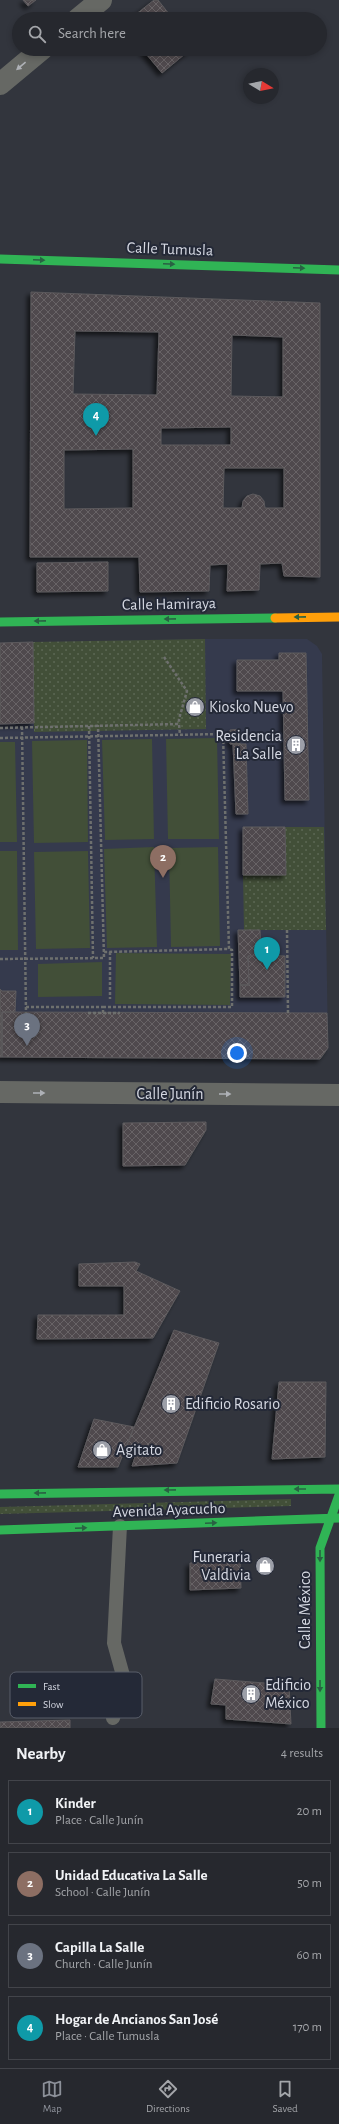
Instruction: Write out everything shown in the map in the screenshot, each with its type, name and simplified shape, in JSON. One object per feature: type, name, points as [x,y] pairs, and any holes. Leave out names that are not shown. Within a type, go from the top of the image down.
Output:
[{"type":"main road","name":"Calle Tumusla","points":[[0,259],[339,270]]},
{"type":"main road","name":"Calle Hamiraya","points":[[0,622],[339,617]]},
{"type":"main road","name":"Avenida Ayacucho","points":[[0,1494],[339,1489]]},
{"type":"main road","name":"Calle México","points":[[321,1728],[320,1548],[335,1518],[339,1495]]},
{"type":"main road","name":"Avenida Ayacucho","points":[[0,1530],[335,1518]]},
{"type":"street","points":[[86,12],[101,0]]},
{"type":"street","points":[[0,84],[34,56]]},
{"type":"street","name":"Calle Junín","points":[[0,1092],[339,1095]]},
{"type":"lane","points":[[120,1526],[114,1643],[122,1672]]},
{"type":"path","points":[[164,658],[188,691],[179,719],[180,735]]},
{"type":"path","points":[[0,728],[180,724]]},
{"type":"path","points":[[0,959],[104,958],[98,725]]},
{"type":"path","points":[[89,726],[93,958]]},
{"type":"path","points":[[22,727],[26,1013]]},
{"type":"path","points":[[0,738],[223,734],[229,949],[232,950],[232,1007],[26,1007]]},
{"type":"path","points":[[287,930],[288,1013]]},
{"type":"path","points":[[104,952],[229,949]]},
{"type":"path","points":[[110,952],[110,999]]},
{"type":"path","points":[[103,1007],[103,1013]]},
{"type":"path","points":[[87,1013],[120,1013]]},
{"type":"shaded area","points":[[205,639],[307,639],[317,646],[322,654],[328,1048],[320,1059],[0,1057],[0,643]]},
{"type":"green space","points":[[205,639],[206,729],[34,732],[33,642]]},
{"type":"green space","points":[[217,738],[219,839],[168,839],[166,739]]},
{"type":"green space","points":[[152,739],[154,839],[105,840],[102,740]]},
{"type":"green space","points":[[87,740],[88,842],[34,843],[32,741]]},
{"type":"green space","points":[[0,742],[15,742],[17,842],[0,842]]},
{"type":"green space","points":[[285,827],[324,827],[326,930],[244,930],[243,875],[286,875]]},
{"type":"green space","points":[[154,847],[157,947],[107,948],[104,849]]},
{"type":"green space","points":[[218,847],[220,946],[171,947],[169,848]]},
{"type":"green space","points":[[0,851],[17,851],[18,950],[0,950]]},
{"type":"green space","points":[[88,851],[90,948],[36,949],[34,852]]},
{"type":"green space","points":[[116,953],[231,954],[230,1005],[115,1004]]},
{"type":"green space","points":[[102,962],[102,996],[38,997],[38,964]]},
{"type":"green space","points":[[291,1499],[291,1506],[0,1514],[0,1507]]},
{"type":"building","points":[[23,0],[36,0],[28,6]]},
{"type":"building","points":[[154,0],[158,0],[167,12],[139,12]]},
{"type":"building","points":[[148,56],[183,56],[162,73]]},
{"type":"building","points":[[31,292],[320,303],[320,577],[284,576],[282,563],[260,564],[259,590],[227,591],[228,564],[210,565],[209,591],[140,592],[139,557],[30,557]],"holes":[[[75,331],[159,332],[157,395],[73,394]],[[232,335],[283,337],[283,397],[231,396]],[[231,427],[231,445],[161,445],[161,428]],[[133,449],[133,508],[64,509],[64,450]],[[224,468],[284,468],[284,508],[265,508],[264,501],[260,496],[253,494],[247,496],[243,501],[242,508],[223,508]]]},
{"type":"building","points":[[108,562],[108,591],[37,592],[37,563]]},
{"type":"building","points":[[33,642],[34,723],[0,724],[0,643]]},
{"type":"building","name":"Residencia La Salle","points":[[279,653],[306,653],[309,800],[285,800],[283,691],[237,691],[237,660],[279,660]]},
{"type":"building","points":[[240,729],[240,744],[230,744],[230,730]]},
{"type":"building","points":[[233,744],[246,744],[248,814],[236,814]]},
{"type":"building","points":[[243,827],[285,827],[286,875],[243,875]]},
{"type":"building","points":[[238,930],[260,930],[261,955],[248,956],[249,985],[240,985]]},
{"type":"building","points":[[248,956],[285,956],[285,997],[240,997],[240,985],[249,985]]},
{"type":"building","points":[[0,989],[2,991],[16,991],[15,1012],[2,1012],[2,1057],[0,1057]]},
{"type":"building","points":[[2,1012],[327,1013],[328,1048],[320,1059],[2,1057]]},
{"type":"building","points":[[206,1122],[206,1130],[185,1165],[123,1166],[123,1123]]},
{"type":"building","points":[[135,1262],[140,1264],[136,1271],[180,1291],[153,1338],[37,1339],[38,1315],[124,1315],[124,1286],[79,1286],[79,1264]]},
{"type":"building","name":"Edificio Rosario","points":[[174,1330],[219,1343],[177,1463],[132,1466],[138,1448],[127,1445]]},
{"type":"building","points":[[279,1382],[326,1382],[325,1457],[272,1459]]},
{"type":"building","points":[[94,1419],[134,1427],[118,1467],[78,1467]]},
{"type":"building","points":[[240,1561],[241,1588],[190,1590],[190,1563]]},
{"type":"building","name":"Edificio México","points":[[215,1679],[289,1685],[291,1724],[226,1719],[226,1705],[211,1704]]},
{"type":"building","points":[[70,1720],[70,1728],[0,1728],[0,1722]]},
{"type":"traffic: fast","points":[[0,259],[339,270]]},
{"type":"traffic: fast","points":[[0,622],[275,618]]},
{"type":"traffic: fast","points":[[0,1494],[339,1489]]},
{"type":"traffic: fast","points":[[321,1728],[320,1548],[339,1495]]},
{"type":"traffic: fast","points":[[0,1530],[339,1518]]},
{"type":"traffic: slow","points":[[275,618],[339,617]]},
{"type":"place","name":"Hogar de Ancianos San José","points":[[96,436]]},
{"type":"place","name":"Kiosko Nuevo","points":[[195,707]]},
{"type":"place","name":"Residencia La Salle","points":[[296,745]]},
{"type":"place","name":"Unidad Educativa La Salle","points":[[163,878]]},
{"type":"place","name":"Kinder","points":[[267,970]]},
{"type":"place","name":"Capilla La Salle","points":[[27,1046]]},
{"type":"place","name":"Edificio Rosario","points":[[171,1404]]},
{"type":"place","name":"Agitato","points":[[102,1450]]},
{"type":"place","name":"Funeraria Valdivia","points":[[265,1566]]},
{"type":"place","name":"Edificio México","points":[[251,1694]]}]
